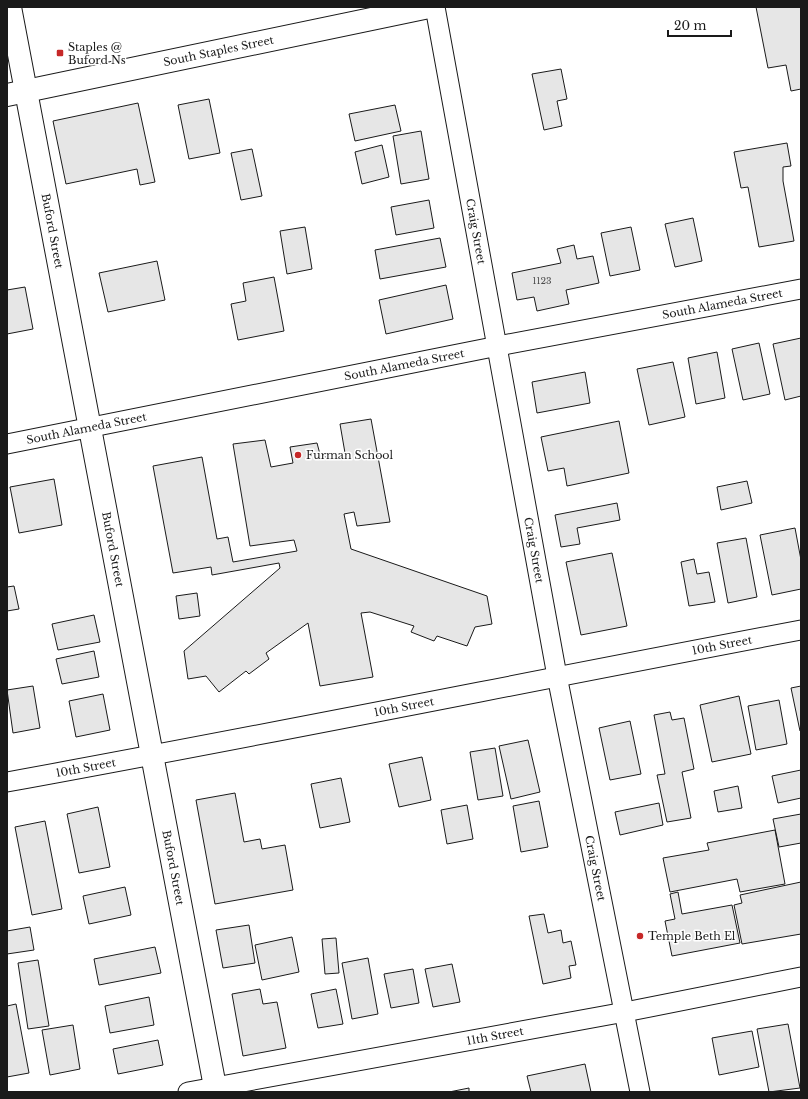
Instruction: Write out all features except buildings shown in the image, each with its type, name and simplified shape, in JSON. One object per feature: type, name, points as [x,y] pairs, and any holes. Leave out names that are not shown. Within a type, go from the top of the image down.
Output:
[{"type":"street","name":"Buford Street","points":[[10,7],[17,93],[90,427],[216,1089]]},
{"type":"street","name":"South Staples Street","points":[[17,93],[429,7]]},
{"type":"street","name":"Craig Street","points":[[435,7],[557,676],[640,1092]]},
{"type":"street","name":"South Alameda Street","points":[[7,444],[498,346],[801,288]]},
{"type":"street","name":"10th Street","points":[[7,782],[153,756],[557,676],[801,630]]},
{"type":"street","name":"11th Street","points":[[188,1092],[216,1089],[625,1012],[801,977]]},
{"type":"place","name":"Staples @ Buford Ns","points":[[60,53]]},
{"type":"place","name":"Furman School","points":[[298,455]]},
{"type":"place","name":"Temple Beth El","points":[[640,936]]}]
